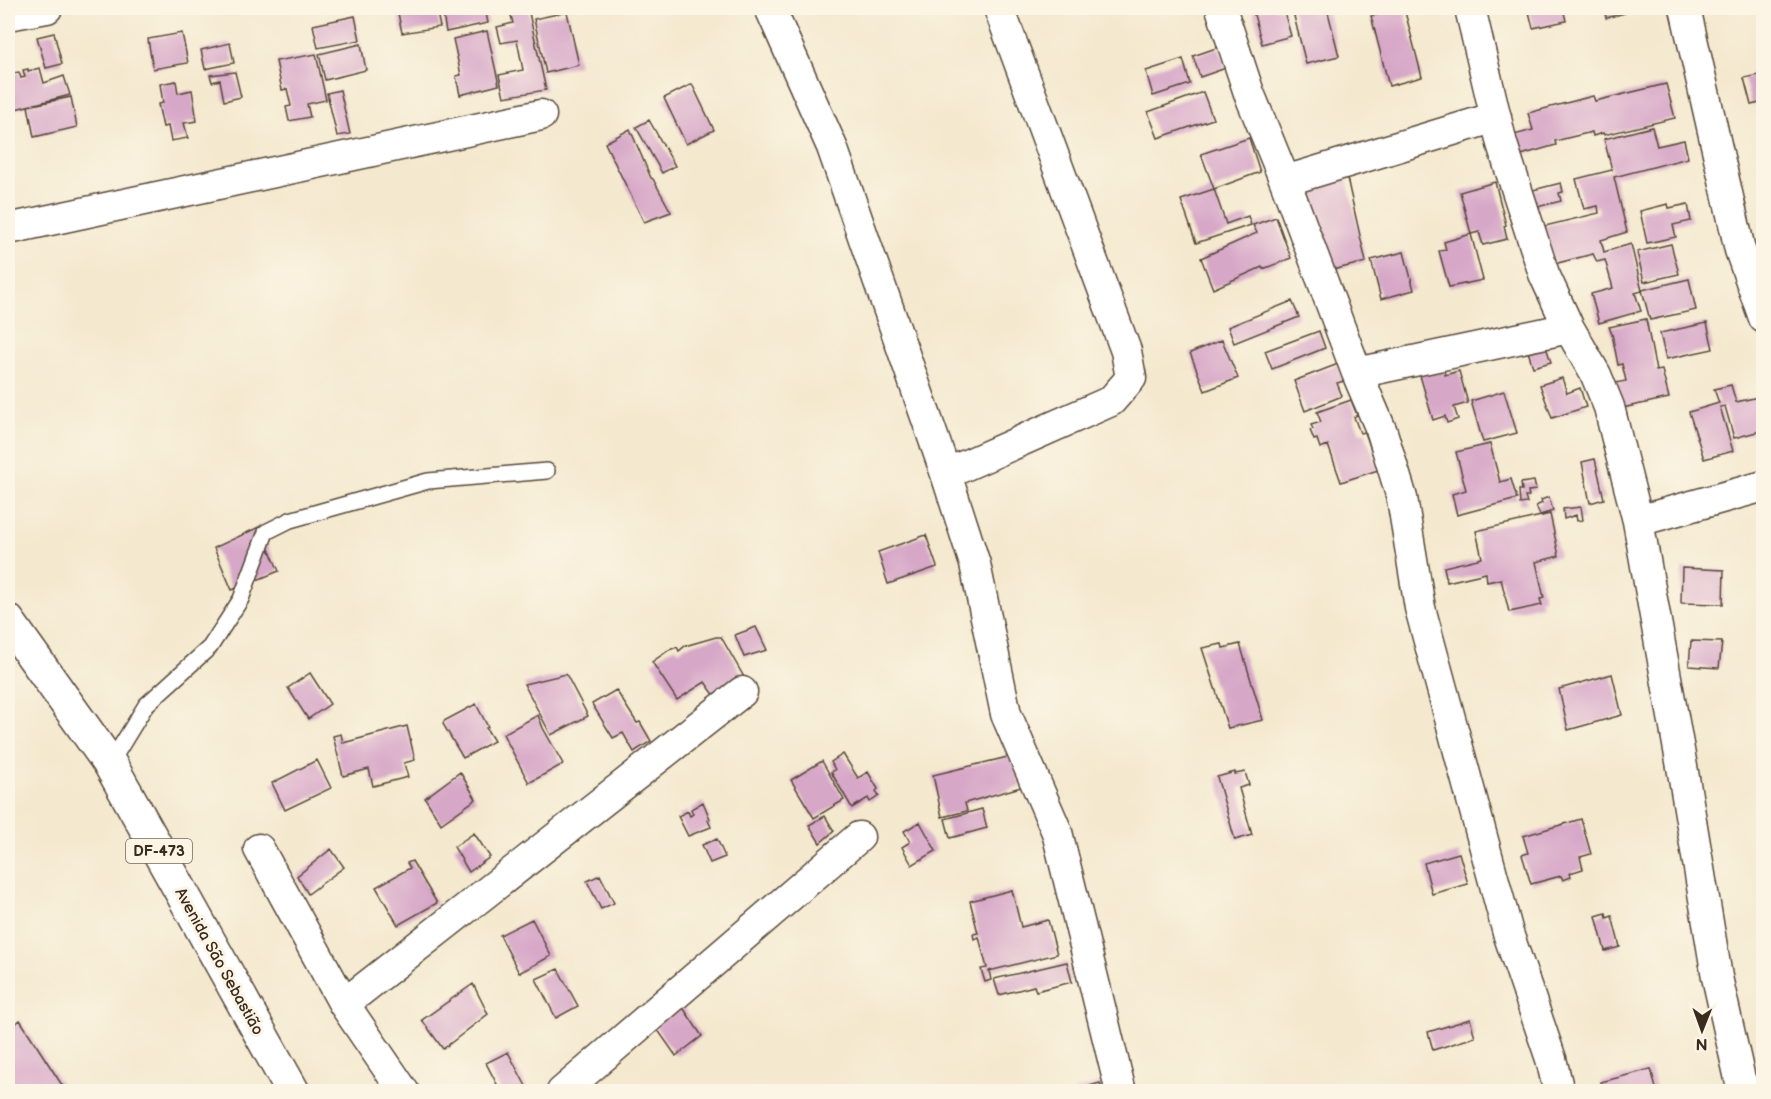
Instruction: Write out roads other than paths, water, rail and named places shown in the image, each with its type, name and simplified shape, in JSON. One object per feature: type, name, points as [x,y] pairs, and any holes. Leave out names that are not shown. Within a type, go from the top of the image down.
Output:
[{"type":"main road","name":"Avenida São Sebastião","points":[[8,621],[110,764],[293,1092]]},
{"type":"street","points":[[8,15],[47,8]]},
{"type":"street","points":[[770,8],[832,147],[946,474],[975,564],[1006,714],[1057,832],[1121,1092]]},
{"type":"street","points":[[946,474],[1112,401],[1131,378],[1126,351],[999,8]]},
{"type":"street","points":[[1221,8],[1249,93],[1382,432],[1402,498],[1423,619],[1508,933],[1551,1059],[1559,1092]]},
{"type":"street","points":[[1470,8],[1502,144],[1544,274],[1569,328],[1596,375],[1609,406],[1638,521],[1717,977],[1740,1079],[1746,1092]]},
{"type":"street","points":[[1685,8],[1740,250],[1764,318]]},
{"type":"street","points":[[8,229],[541,115]]},
{"type":"street","points":[[1285,181],[1496,117]]},
{"type":"street","points":[[1357,373],[1569,328]]},
{"type":"street","points":[[1638,521],[1764,486]]},
{"type":"street","points":[[344,1004],[742,692]]},
{"type":"street","points":[[562,1092],[859,837]]},
{"type":"street","points":[[259,849],[344,1004],[404,1092]]},
{"type":"lane","points":[[110,764],[146,705],[210,647],[241,599],[266,532],[290,520],[428,482],[547,471]]}]
